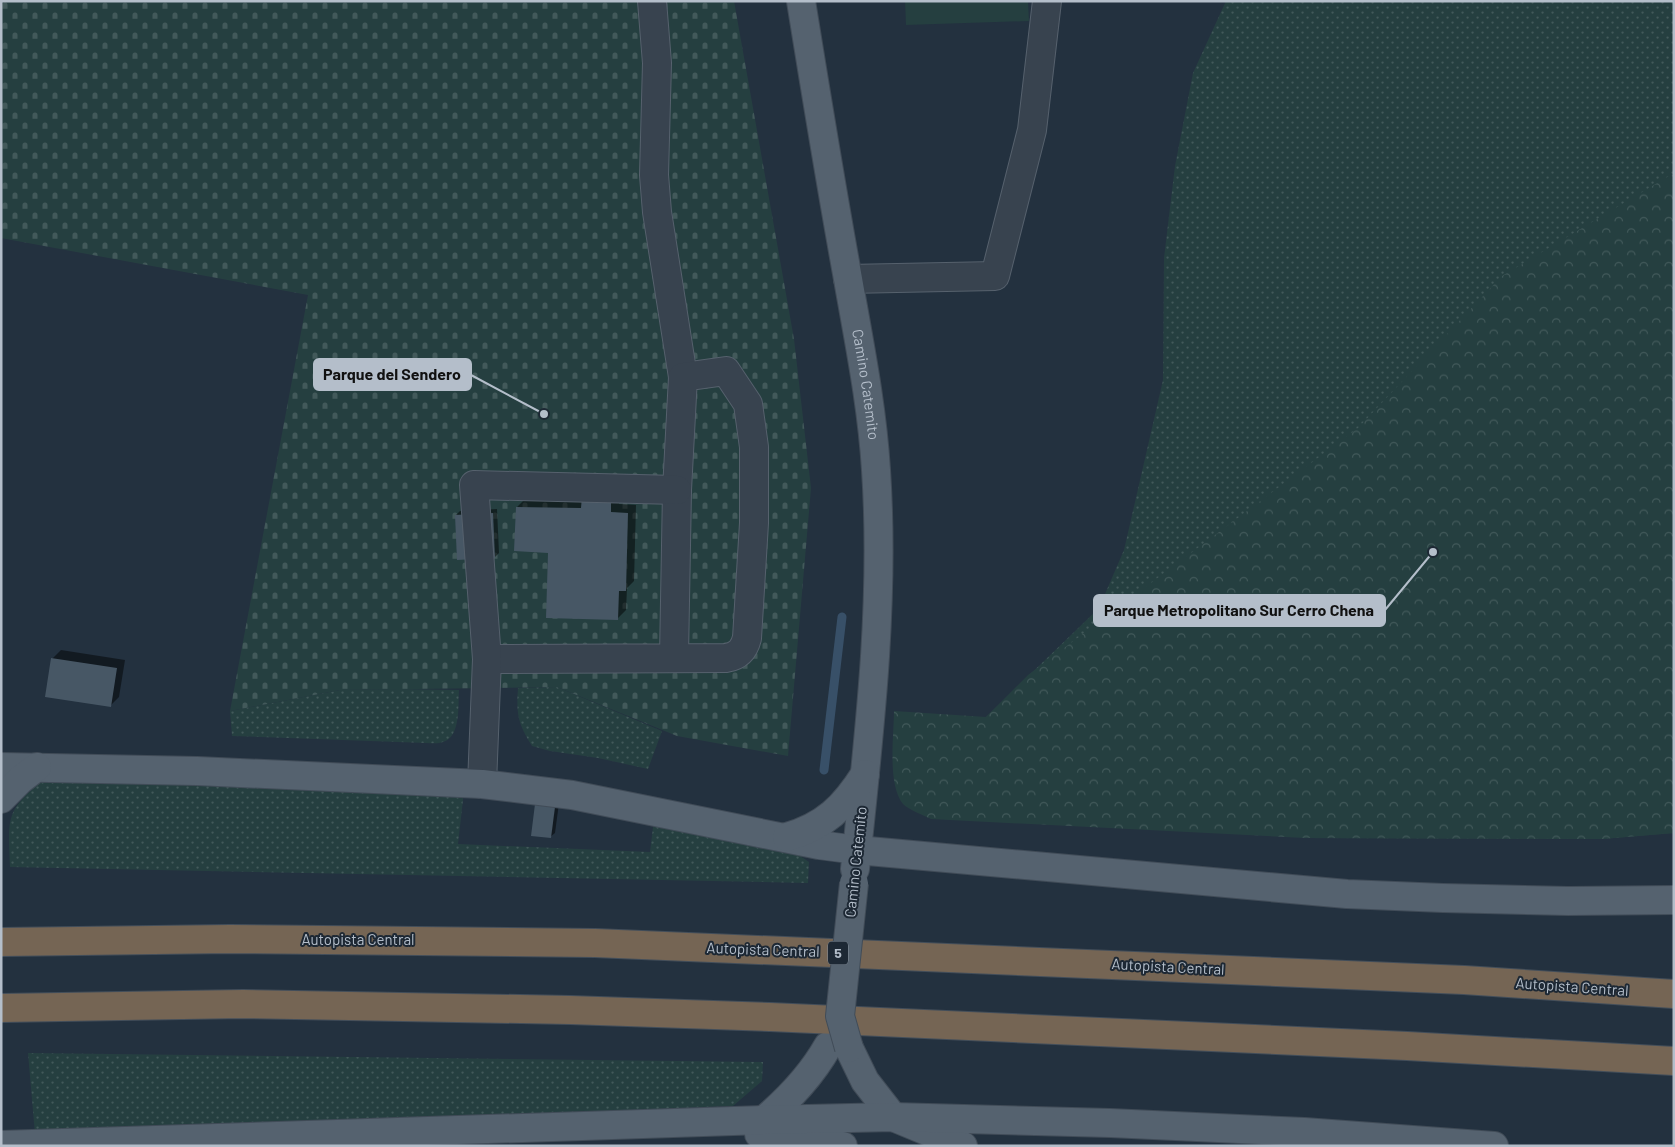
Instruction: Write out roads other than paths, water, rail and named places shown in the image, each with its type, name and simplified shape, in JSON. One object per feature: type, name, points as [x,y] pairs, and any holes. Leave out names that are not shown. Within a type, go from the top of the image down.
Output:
[{"type":"highway","name":"Autopista Central","points":[[1,942],[230,939],[595,943],[1464,980],[1674,994]]},
{"type":"highway","points":[[1,1008],[243,1004],[570,1010],[780,1017],[1407,1046],[1674,1061]]},
{"type":"main road","name":"Camino Catemito","points":[[764,1120],[802,1085],[815,1068],[838,1047],[866,773],[876,644],[878,508],[871,415],[801,1]]},
{"type":"main road","points":[[1,767],[197,771],[482,784],[572,795],[819,845],[857,850],[1347,894],[1568,901],[1674,900]]},
{"type":"main road","points":[[1,799],[20,780],[37,767]]},
{"type":"main road","name":"Camino Catemito","points":[[787,837],[818,825],[831,815],[844,804],[866,773]]},
{"type":"main road","points":[[838,1047],[893,1117],[962,1146]]},
{"type":"main road","points":[[1,1145],[653,1123],[893,1117],[1110,1123],[1296,1139],[1481,1145]]},
{"type":"main road","points":[[653,1123],[778,1136],[843,1146]]},
{"type":"street","points":[[652,1],[657,63],[654,127],[654,175],[657,212],[683,378],[677,490],[674,657]]},
{"type":"street","points":[[848,279],[995,276],[1032,130],[1047,1]]},
{"type":"street","points":[[487,659],[726,658],[737,655],[745,645],[754,523],[754,447],[748,404],[726,371],[683,378]]},
{"type":"street","points":[[482,784],[487,659],[474,485],[677,490]]},
{"type":"waterway","points":[[824,770],[842,617]]},
{"type":"place","name":"Parque del Sendero","points":[[544,414]]},
{"type":"place","name":"Parque Metropolitano Sur Cerro Chena","points":[[1433,552]]}]
